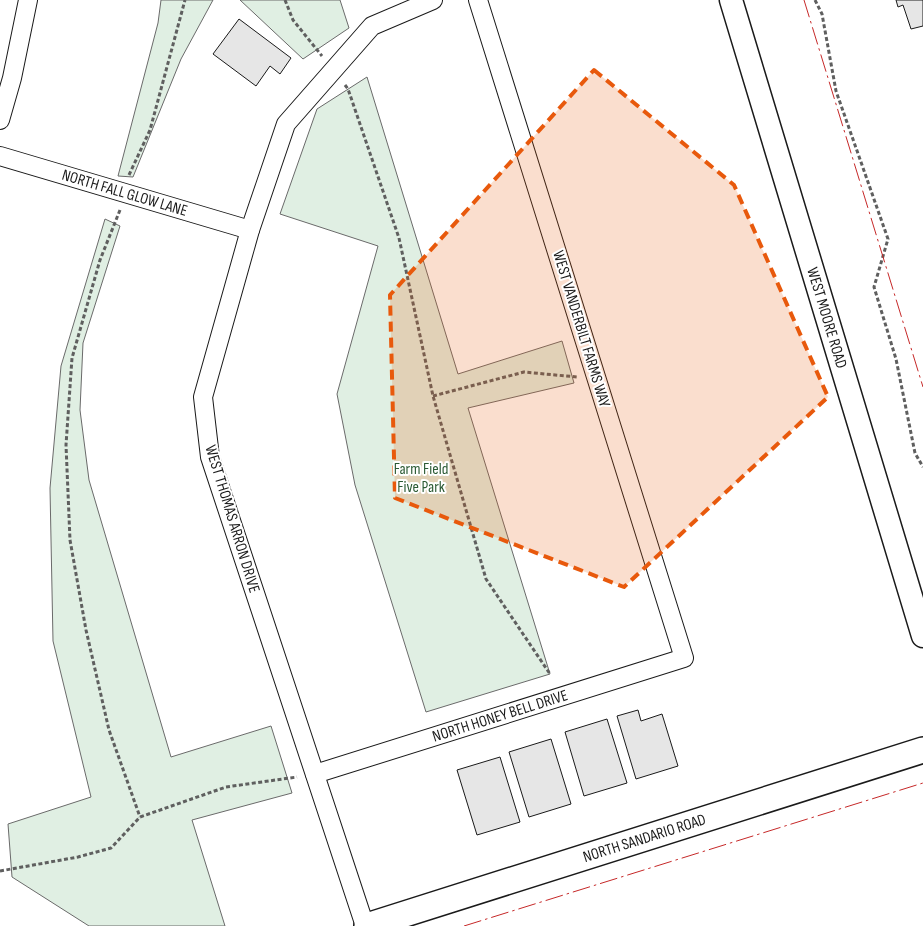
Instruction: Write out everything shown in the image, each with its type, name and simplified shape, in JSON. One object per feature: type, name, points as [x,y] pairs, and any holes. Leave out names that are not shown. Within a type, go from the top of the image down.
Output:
[{"type":"main road","name":"NORTH SANDARIO ROAD","points":[[366,926],[923,750]]},
{"type":"street","points":[[0,120],[12,78],[28,0]]},
{"type":"street","name":"WEST THOMAS ARRON DRIVE","points":[[366,926],[210,457],[203,397],[250,230],[286,124],[372,26],[433,0]]},
{"type":"street","name":"WEST VANDERBILT FARMS WAY","points":[[478,0],[684,658]]},
{"type":"street","name":"WEST MOORE ROAD","points":[[731,0],[923,636]]},
{"type":"street","name":"NORTH FALL GLOW LANE","points":[[0,156],[250,230]]},
{"type":"street","name":"NORTH HONEY BELL DRIVE","points":[[315,774],[684,658]]},
{"type":"path","points":[[140,817],[109,730],[86,630],[70,540],[66,445],[72,358],[100,260],[127,194],[129,174],[150,130],[186,0]]},
{"type":"path","points":[[285,0],[293,20],[348,89],[399,238],[433,396],[486,579],[550,674]]},
{"type":"path","points":[[815,0],[822,14],[836,91],[888,239],[874,287],[896,360],[915,452],[923,467]]},
{"type":"path","points":[[433,396],[524,372],[597,379]]},
{"type":"path","points":[[0,871],[68,859],[111,848],[140,817],[226,787],[315,774]]},
{"type":"highlighted area","points":[[594,70],[734,185],[828,397],[624,587],[395,498],[390,295]]},
{"type":"green space","points":[[161,0],[213,0],[181,59],[133,177],[118,176],[158,23]]},
{"type":"green space","points":[[240,0],[340,0],[349,28],[303,59]]},
{"type":"green space","name":"Farm Field Five Park","points":[[367,77],[458,374],[562,341],[574,383],[468,408],[550,674],[426,712],[355,485],[337,394],[378,246],[280,214],[317,109]]},
{"type":"green space","points":[[105,219],[120,226],[83,343],[80,410],[89,480],[171,757],[271,726],[292,793],[192,820],[225,926],[89,926],[12,877],[8,824],[91,797],[53,641],[50,488],[61,366]]},
{"type":"building","points":[[896,0],[923,0],[923,26],[911,29],[903,5],[898,7]]},
{"type":"building","points":[[239,19],[291,58],[280,74],[270,66],[256,86],[213,54]]},
{"type":"building","points":[[638,710],[641,721],[662,714],[678,766],[636,779],[617,716]]},
{"type":"building","points":[[607,719],[627,783],[584,796],[565,732]]},
{"type":"building","points":[[551,739],[571,804],[529,817],[509,752]]},
{"type":"building","points":[[500,757],[520,822],[477,835],[457,770]]},
{"type":"power","points":[[804,0],[923,387]]},
{"type":"power","points":[[464,926],[923,783]]}]
